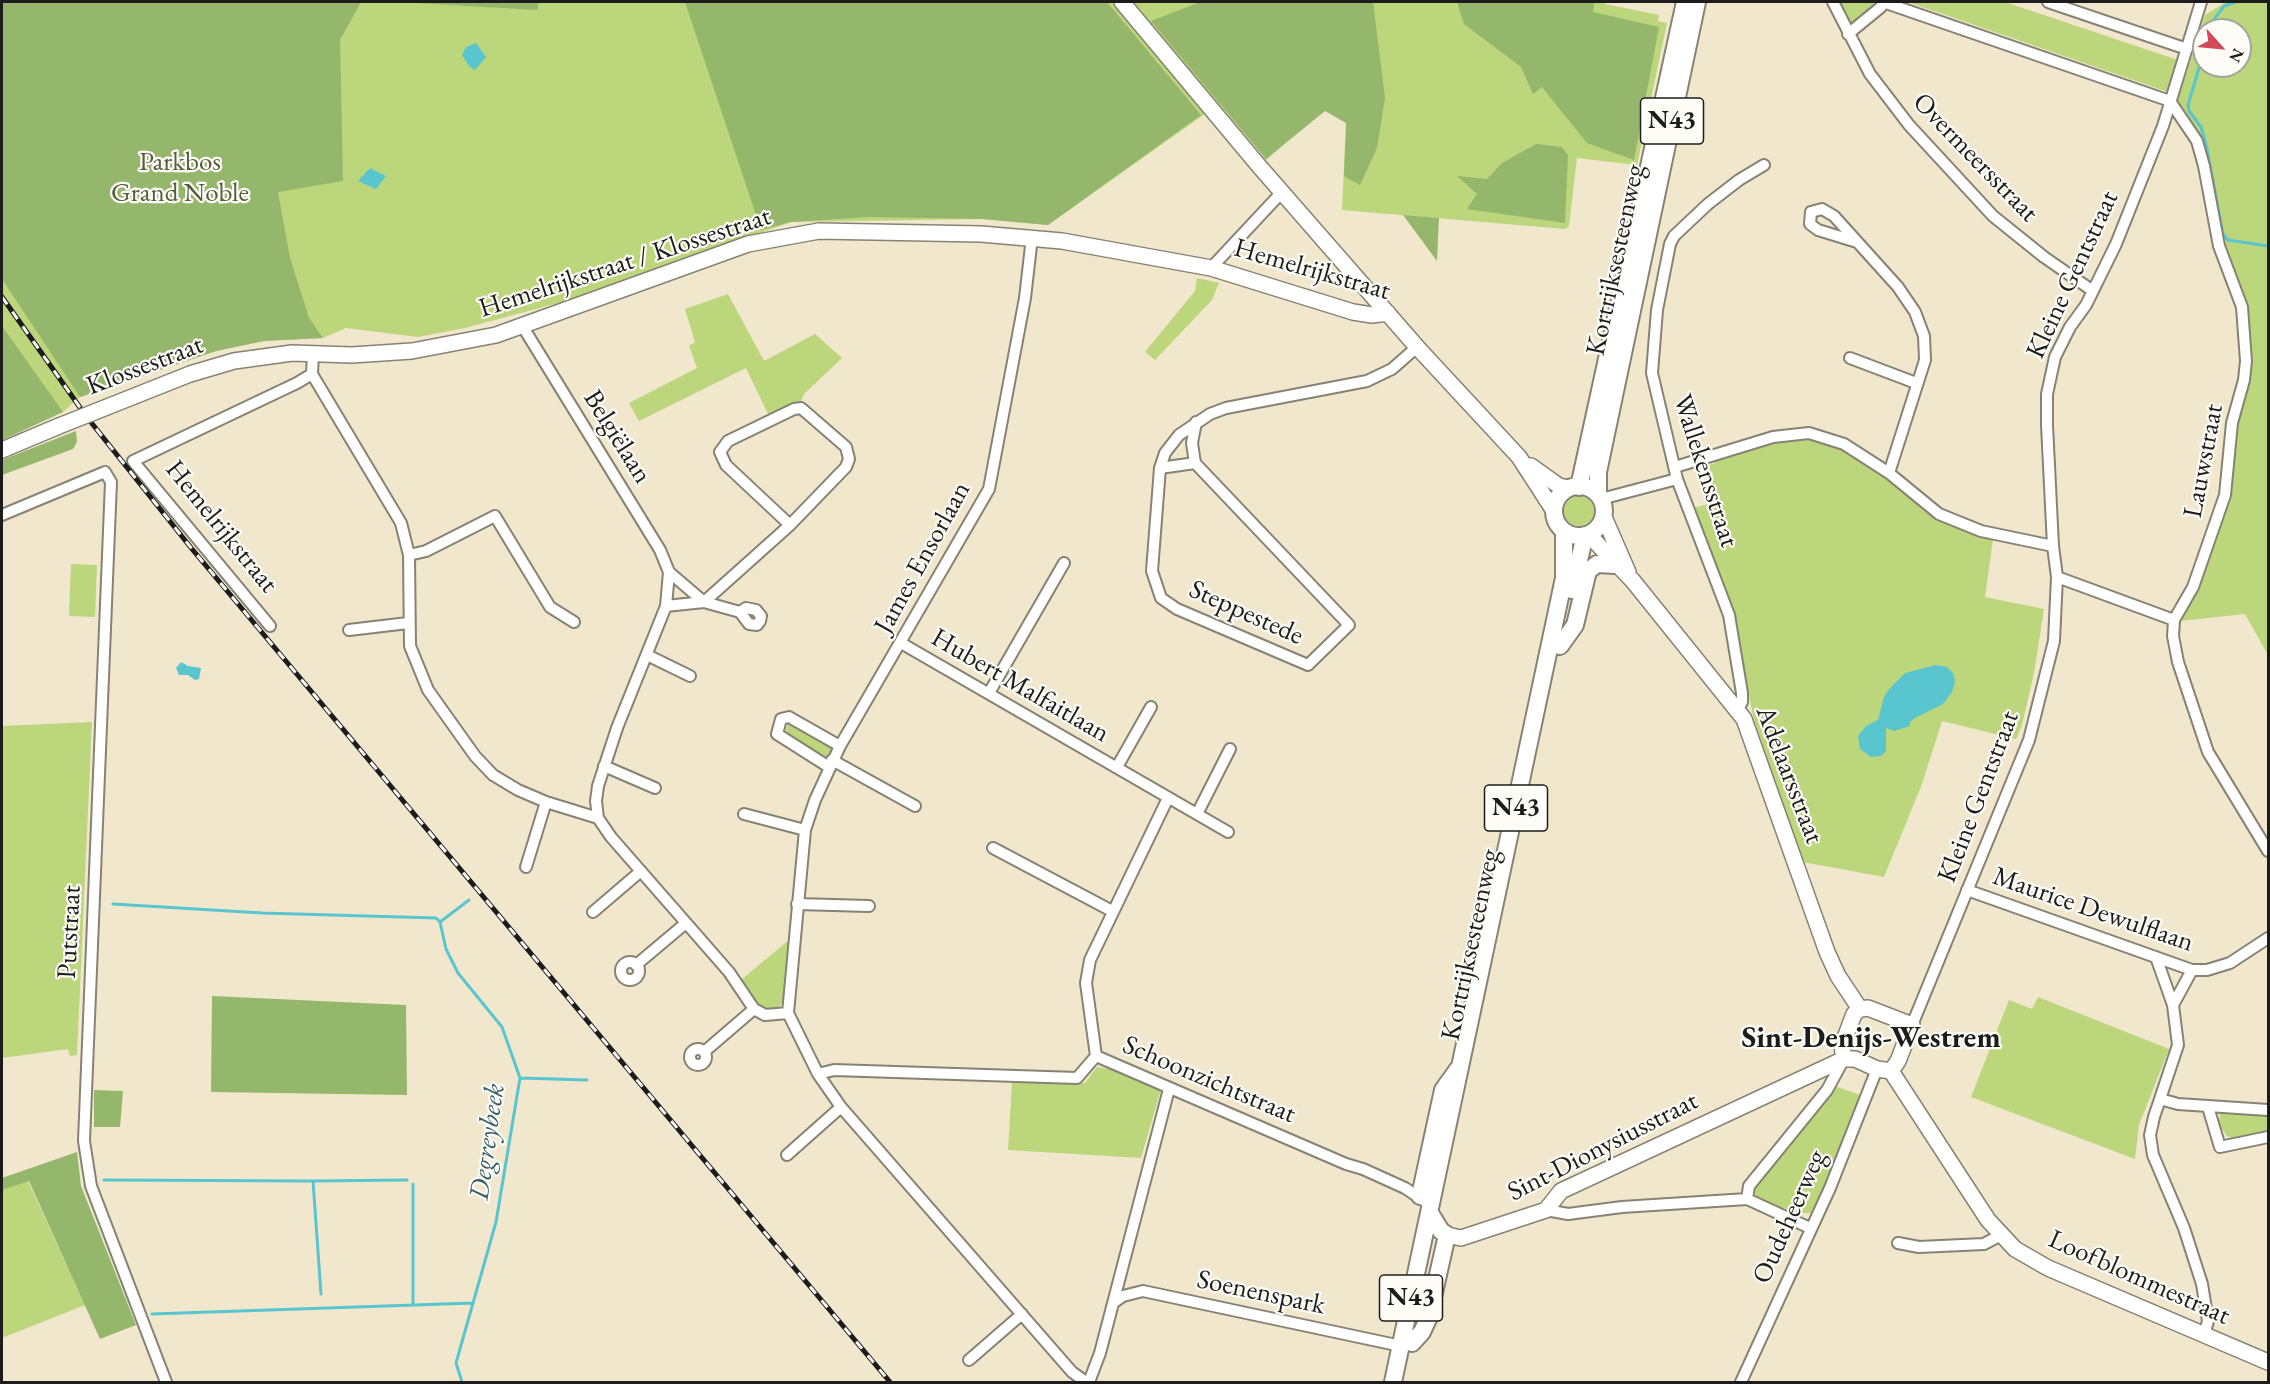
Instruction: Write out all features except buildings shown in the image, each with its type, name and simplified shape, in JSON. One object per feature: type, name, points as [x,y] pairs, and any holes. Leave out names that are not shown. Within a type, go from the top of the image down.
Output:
[{"type":"main road","name":"Kortrijksesteenweg","points":[[1574,487],[1685,2]]},
{"type":"main road","name":"Kortrijksesteenweg","points":[[1600,497],[1598,472],[1698,2]]},
{"type":"main road","points":[[1574,487],[1590,488],[1600,497]]},
{"type":"main road","name":"N43","points":[[1564,531],[1556,522],[1554,511],[1561,494],[1574,487]]},
{"type":"main road","name":"N43","points":[[1600,497],[1604,517]]},
{"type":"main road","points":[[1564,531],[1578,536],[1587,535],[1598,527],[1604,517]]},
{"type":"main road","name":"Kortrijksesteenweg","points":[[1403,1383],[1406,1345],[1422,1332],[1428,1319],[1438,1224],[1462,1063],[1564,578],[1564,531]]},
{"type":"main road","name":"Kortrijksesteenweg","points":[[1393,1383],[1406,1345],[1438,1224],[1560,646],[1587,535]]},
{"type":"main road","name":"N43","points":[[1560,646],[1575,625],[1588,572],[1597,564],[1615,565]]},
{"type":"main road","name":"N43","points":[[1420,1196],[1443,1090],[1462,1063]]},
{"type":"street","points":[[1122,2],[1282,192],[1388,313]]},
{"type":"street","name":"Overmeersstraat","points":[[1833,2],[1848,34],[1884,94],[1909,125],[1993,216],[2044,257],[2094,291]]},
{"type":"street","points":[[1848,34],[1881,7],[1883,2],[2170,101]]},
{"type":"street","points":[[2048,2],[2187,49]]},
{"type":"street","name":"Kleine Gentstraat","points":[[1912,1025],[2029,741],[2054,640],[2057,577],[2052,546],[2047,394],[2055,357],[2094,291],[2136,194],[2204,3]]},
{"type":"street","name":"Lauwstraat","points":[[2170,101],[2197,141],[2204,166],[2218,246],[2242,307],[2246,352],[2244,380],[2232,423],[2225,495],[2193,587],[2174,620]]},
{"type":"street","name":"Wallekensstraat","points":[[1738,709],[1742,702],[1742,693],[1729,615],[1677,479],[1652,373],[1657,310],[1670,244],[1674,236],[1738,180],[1764,165]]},
{"type":"street","points":[[1211,268],[1282,192]]},
{"type":"street","name":"Hemelrijkstraat / Klossestraat","points":[[313,353],[352,355],[412,351],[523,327],[748,244],[793,234],[845,231],[1032,237],[1111,248],[1211,268]]},
{"type":"street","name":"James Ensorlaan","points":[[788,1009],[805,830],[840,746],[989,489],[1024,298],[1032,237]]},
{"type":"street","points":[[1646,240],[1670,244]]},
{"type":"street","points":[[1857,242],[1898,286],[1915,312],[1924,336],[1925,360],[1916,383],[1909,415],[1888,473]]},
{"type":"street","name":"Hemelrijkstraat","points":[[1211,268],[1353,312],[1372,315],[1388,313],[1519,457],[1549,480],[1574,487]]},
{"type":"street","name":"Belgiëlaan","points":[[523,327],[660,550],[669,572],[704,602]]},
{"type":"street","name":"Steppestede","points":[[1195,463],[1349,625],[1308,665],[1177,609],[1161,598],[1152,571],[1160,468],[1165,453],[1179,435],[1196,422],[1226,408],[1367,381],[1392,369],[1417,347]]},
{"type":"street","points":[[313,353],[312,374],[401,523],[409,555],[410,646],[428,690],[475,756],[500,779],[546,802],[598,818],[729,972],[754,1009],[765,1015],[788,1009],[818,1074],[841,1107],[1022,1314],[1085,1381],[1100,1353],[1169,1089]]},
{"type":"street","name":"Klossestraat","points":[[2,450],[210,367],[256,357],[313,353]]},
{"type":"street","points":[[1850,358],[1916,383]]},
{"type":"street","name":"Hemelrijkstraat","points":[[270,626],[134,461],[312,374]]},
{"type":"street","points":[[704,602],[790,525],[845,468],[849,459],[846,447],[801,408],[794,409],[728,441],[720,452],[726,465],[790,525]]},
{"type":"street","points":[[1160,468],[1195,463],[1192,443],[1196,422]]},
{"type":"street","points":[[1674,467],[1773,437],[1809,433],[1844,444],[1888,473],[1939,514],[1981,531],[2052,546]]},
{"type":"street","name":"Hemelrijkstraat","points":[[1519,457],[1554,511]]},
{"type":"street","name":"Putstraat","points":[[2,515],[105,472],[111,482],[102,753],[87,1034],[86,1164],[91,1186],[166,1383]]},
{"type":"street","points":[[1600,497],[1677,479]]},
{"type":"street","points":[[409,555],[426,551],[495,516],[550,607],[574,622]]},
{"type":"street","name":"Adelaarsstraat","points":[[1604,517],[1633,582]]},
{"type":"street","name":"Adelaarsstraat","points":[[1587,535],[1633,582],[1744,719],[1827,952],[1838,976],[1860,1009]]},
{"type":"street","points":[[989,693],[1064,563]]},
{"type":"street","name":"Belgiëlaan","points":[[598,818],[596,801],[604,766],[666,606],[669,572]]},
{"type":"street","points":[[2057,577],[2174,620],[2173,636],[2178,662],[2203,741],[2268,851]]},
{"type":"street","name":"Belgiëlaan","points":[[666,606],[704,602],[740,612]]},
{"type":"street","points":[[349,630],[408,623]]},
{"type":"street","name":"Hubert Malfaitlaan","points":[[901,643],[1228,832]]},
{"type":"street","points":[[647,655],[690,676]]},
{"type":"street","name":"Hubert Malfaitlaan","points":[[1117,767],[1151,707]]},
{"type":"street","points":[[840,746],[789,717],[781,719],[777,734],[915,806]]},
{"type":"street","points":[[1197,814],[1230,749]]},
{"type":"street","points":[[604,766],[655,788]]},
{"type":"street","points":[[1096,1056],[1086,983],[1090,960],[1168,798]]},
{"type":"street","points":[[526,867],[546,802]]},
{"type":"street","points":[[744,814],[805,830]]},
{"type":"street","points":[[993,848],[1112,911]]},
{"type":"street","points":[[592,912],[641,871]]},
{"type":"street","name":"Maurice Dewulflaan","points":[[1967,890],[2192,970],[2207,970],[2230,963],[2268,938]]},
{"type":"street","points":[[797,904],[869,906]]},
{"type":"street","points":[[636,965],[686,923]]},
{"type":"street","points":[[2156,957],[2173,1005],[2178,1045],[2150,1135],[2153,1155],[2184,1228],[2202,1284],[2208,1321],[2204,1335]]},
{"type":"street","points":[[2173,1005],[2192,970]]},
{"type":"street","points":[[1747,1199],[1749,1186],[1827,1090],[1844,1059],[1842,1047],[1854,1014],[1860,1009],[1868,1008],[1912,1025],[1898,1061],[1884,1070],[1855,1059],[1844,1059]]},
{"type":"street","points":[[704,1052],[754,1009]]},
{"type":"street","name":"Schoonzichtstraat","points":[[818,1074],[834,1070],[1077,1078],[1096,1056],[1346,1164],[1363,1169],[1420,1196]]},
{"type":"street","name":"Sint-Dionysiusstraat","points":[[1438,1224],[1461,1238],[1546,1210],[1561,1191],[1844,1059]]},
{"type":"street","name":"Oudeheerweg","points":[[1741,1383],[1884,1070]]},
{"type":"street","name":"Loofblommestraat","points":[[1884,1070],[1988,1220],[2015,1249],[2048,1268],[2267,1360]]},
{"type":"street","points":[[2160,1099],[2208,1107],[2268,1110]]},
{"type":"street","points":[[787,1155],[841,1107]]},
{"type":"street","points":[[2208,1107],[2220,1148],[2268,1137]]},
{"type":"street","points":[[1420,1196],[1438,1224]]},
{"type":"street","points":[[1546,1210],[1568,1214],[1622,1207],[1747,1199],[1810,1228]]},
{"type":"street","points":[[1898,1244],[1919,1247],[1984,1244],[2001,1235]]},
{"type":"street","name":"Soenenspark","points":[[1113,1303],[1123,1296],[1143,1291],[1406,1345]]},
{"type":"street","points":[[969,1360],[1022,1314]]},
{"type":"green space","name":"Parkbos Grand Noble","points":[[2,2],[1607,2],[1605,4],[1659,15],[1658,21],[1667,23],[1637,165],[1577,158],[1569,226],[1565,229],[1342,210],[1345,144],[1358,81],[1266,160],[1219,104],[1048,225],[982,219],[791,222],[573,299],[465,328],[418,337],[346,328],[323,338],[264,341],[216,351],[80,397],[63,412],[2,440]]},
{"type":"green space","points":[[2,2],[361,2],[340,40],[343,181],[278,192],[290,258],[309,318],[323,338],[264,341],[216,351],[80,397],[2,279]]},
{"type":"green space","points":[[399,2],[539,2],[537,10]]},
{"type":"green space","points":[[685,2],[1107,2],[1201,115],[1048,225],[982,219],[870,217],[791,222],[761,230]]},
{"type":"green space","points":[[1200,2],[1373,2],[1385,98],[1377,148],[1360,185],[1344,176],[1346,123],[1325,111],[1266,159],[1151,21]]},
{"type":"green space","points":[[1457,2],[1594,2],[1593,12],[1659,27],[1634,160],[1587,143],[1542,87],[1533,94],[1521,67],[1464,24]]},
{"type":"green space","points":[[1838,2],[1872,2],[1874,4],[1852,25]]},
{"type":"green space","points":[[1908,2],[2005,2],[2178,60],[2168,92]]},
{"type":"green space","points":[[2226,2],[2268,2],[2268,655],[2245,614],[2180,621],[2207,560],[2235,423],[2251,367],[2246,306],[2230,264],[2211,194],[2203,140],[2176,107],[2192,56],[2192,78],[2252,78],[2252,18],[2204,18],[2205,15]]},
{"type":"green space","points":[[1536,144],[1562,147],[1568,155],[1565,223],[1467,209],[1477,194],[1457,176],[1487,179],[1502,163]]},
{"type":"green space","points":[[1403,215],[1439,218],[1437,261]]},
{"type":"green space","points":[[1197,278],[1219,283],[1212,300],[1155,360],[1145,352],[1195,291]]},
{"type":"green space","points":[[728,294],[764,361],[815,334],[842,358],[804,394],[800,403],[769,416],[746,368],[639,421],[629,403],[697,368],[689,346],[695,342],[685,309]]},
{"type":"green space","points":[[2,326],[63,412],[2,440]]},
{"type":"green space","points":[[76,431],[77,442],[73,449],[2,475],[2,460]]},
{"type":"green space","points":[[1810,438],[1848,451],[1889,477],[1940,518],[1993,539],[1985,597],[2044,609],[2034,673],[2022,725],[2016,739],[1942,721],[1922,784],[1884,877],[1803,862],[1754,720],[1733,618],[1693,508],[1716,502],[1709,465],[1715,463],[1714,458],[1776,440]]},
{"type":"green space","points":[[1579,496],[1585,497],[1593,505],[1593,517],[1585,525],[1579,526],[1573,525],[1565,517],[1564,511],[1565,505],[1573,497]]},
{"type":"green space","points":[[71,564],[97,565],[95,617],[69,616]]},
{"type":"green space","points":[[92,722],[77,1055],[70,1056],[68,1049],[2,1058],[2,726]]},
{"type":"green space","points":[[793,722],[834,746],[829,758],[785,735],[788,723]]},
{"type":"green space","points":[[789,940],[785,998],[778,1009],[764,1010],[741,980]]},
{"type":"green space","points":[[212,996],[406,1005],[407,1095],[211,1092]]},
{"type":"green space","points":[[2038,997],[2169,1049],[2139,1125],[2135,1159],[1971,1097],[2009,1000],[2032,1009]]},
{"type":"green space","points":[[1097,1067],[1117,1070],[1161,1089],[1141,1158],[1008,1150],[1012,1083],[1085,1083]]},
{"type":"green space","points":[[1835,1086],[1863,1096],[1825,1189],[1811,1213],[1799,1213],[1756,1196],[1754,1190],[1757,1183]]},
{"type":"green space","points":[[94,1090],[123,1091],[120,1127],[94,1127]]},
{"type":"green space","points":[[2220,1112],[2268,1114],[2268,1132],[2235,1139],[2227,1136],[2219,1125]]},
{"type":"green space","points":[[77,1152],[81,1186],[136,1325],[100,1339],[29,1181],[2,1190],[2,1178]]},
{"type":"green space","points":[[28,1181],[85,1305],[2,1338],[2,1190]]},
{"type":"water","points":[[476,43],[486,57],[475,70],[469,66],[462,55],[466,47]]},
{"type":"water","points":[[370,168],[386,176],[376,189],[358,181]]},
{"type":"water","points":[[181,662],[188,666],[201,668],[199,679],[179,675],[176,668]]},
{"type":"water","points":[[1936,665],[1947,667],[1953,673],[1955,682],[1952,692],[1943,704],[1915,718],[1910,722],[1910,726],[1894,731],[1886,728],[1886,751],[1881,756],[1871,757],[1860,749],[1858,736],[1866,726],[1878,720],[1884,697],[1890,688],[1905,673]]},
{"type":"waterway","points":[[2215,18],[2224,6],[2236,2]]},
{"type":"waterway","points":[[2196,78],[2188,105],[2189,111],[2201,127],[2206,144],[2223,234],[2228,240],[2268,246]]},
{"type":"waterway","name":"Degreybeek","points":[[462,1382],[456,1363],[496,1222],[520,1078],[502,1027],[458,973],[446,949],[440,922],[469,900]]},
{"type":"waterway","points":[[113,904],[262,913],[436,918],[440,922]]},
{"type":"waterway","points":[[520,1078],[587,1080]]},
{"type":"waterway","points":[[104,1180],[313,1181]]},
{"type":"waterway","points":[[321,1294],[313,1181],[407,1180]]},
{"type":"waterway","points":[[413,1184],[413,1305]]},
{"type":"waterway","points":[[152,1314],[473,1303]]},
{"type":"railway","points":[[2,297],[86,416],[192,549],[890,1382]]},
{"type":"district","name":"Sint-Denijs-Westrem","points":[[1871,1039]]}]
